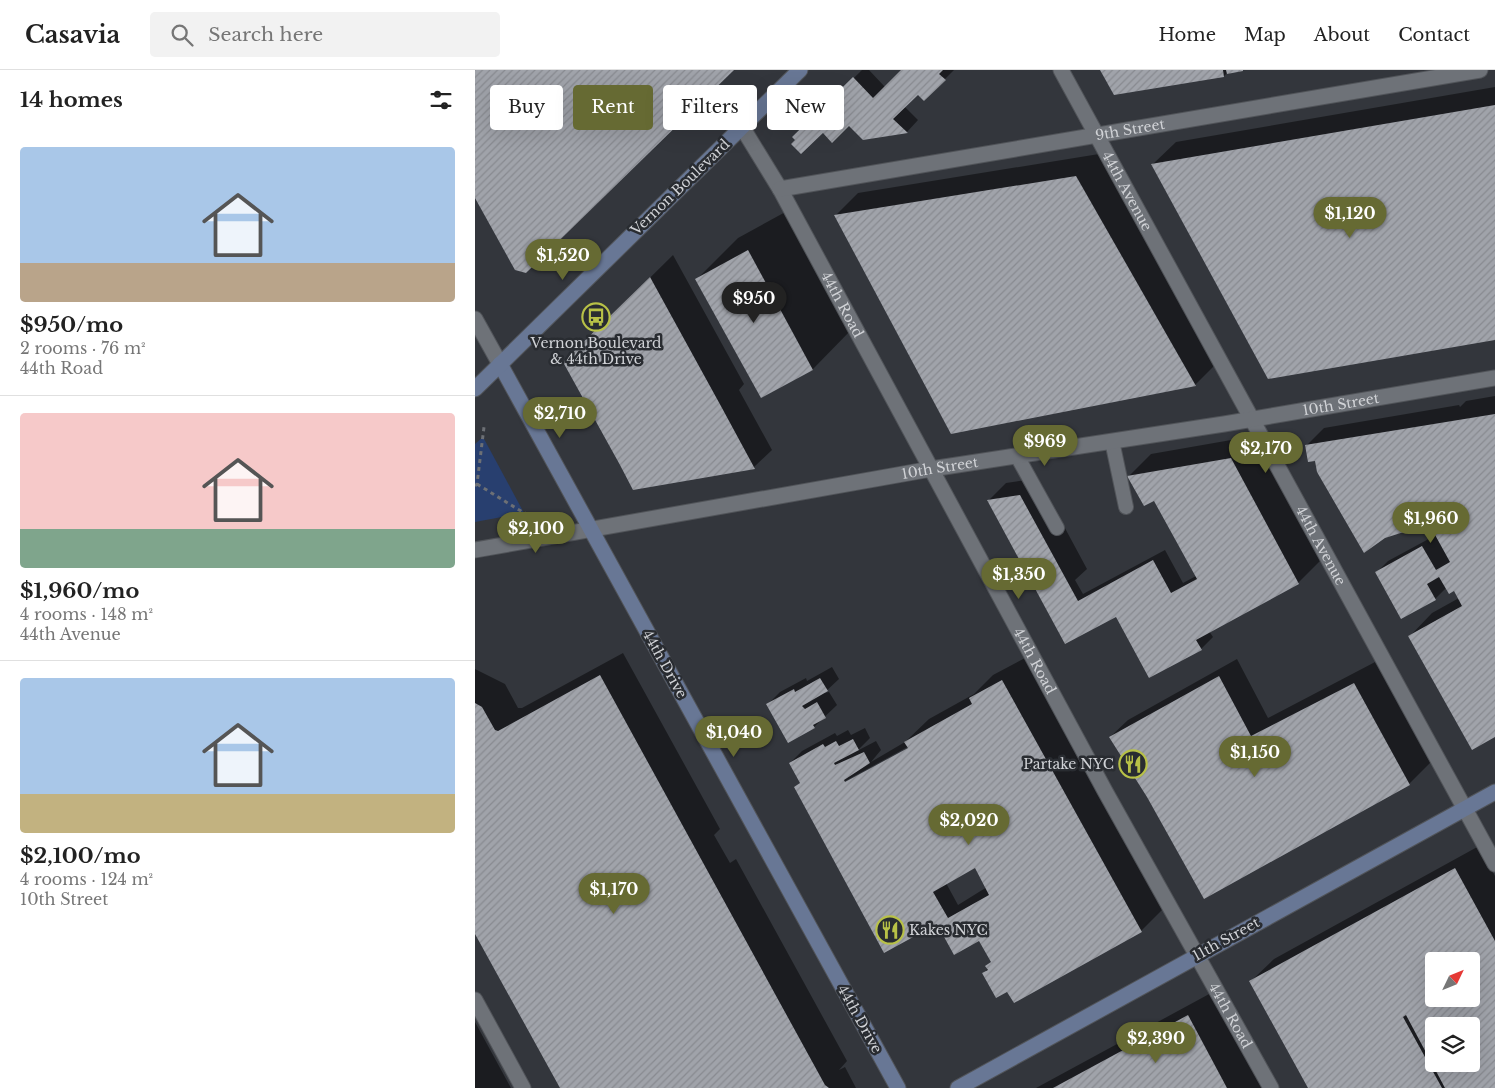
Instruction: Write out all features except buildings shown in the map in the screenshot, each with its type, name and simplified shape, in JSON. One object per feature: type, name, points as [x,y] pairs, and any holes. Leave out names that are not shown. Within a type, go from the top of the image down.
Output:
[{"type":"main road","name":"Vernon Boulevard","points":[[757,112],[800,70]]},
{"type":"main road","name":"Vernon Boulevard","points":[[475,389],[739,130]]},
{"type":"main road","name":"44th Drive","points":[[501,364],[898,1088]]},
{"type":"main road","name":"11th Street","points":[[958,1088],[1495,792]]},
{"type":"street","name":"44th Avenue","points":[[1061,70],[1495,864]]},
{"type":"street","name":"9th Street","points":[[780,189],[1480,70]]},
{"type":"street","name":"44th Road","points":[[744,130],[780,189],[931,469],[1271,1088]]},
{"type":"street","name":"44th Drive","points":[[475,319],[501,364]]},
{"type":"street","name":"10th Street","points":[[475,550],[931,469],[1112,442],[1495,378]]},
{"type":"street","points":[[475,1000],[523,1088]]},
{"type":"lane","points":[[1112,442],[1126,507]]},
{"type":"lane","points":[[1017,456],[1057,528]]},
{"type":"path","points":[[484,427],[476,485],[524,513],[534,516]]},
{"type":"shaded area","points":[[483,437],[524,513],[475,522],[475,444]]},
{"type":"place","name":"Vernon Boulevard & 44th Drive","points":[[596,317]]},
{"type":"place","name":"Partake NYC","points":[[1133,764]]},
{"type":"place","name":"Kakes NYC","points":[[890,930]]}]
